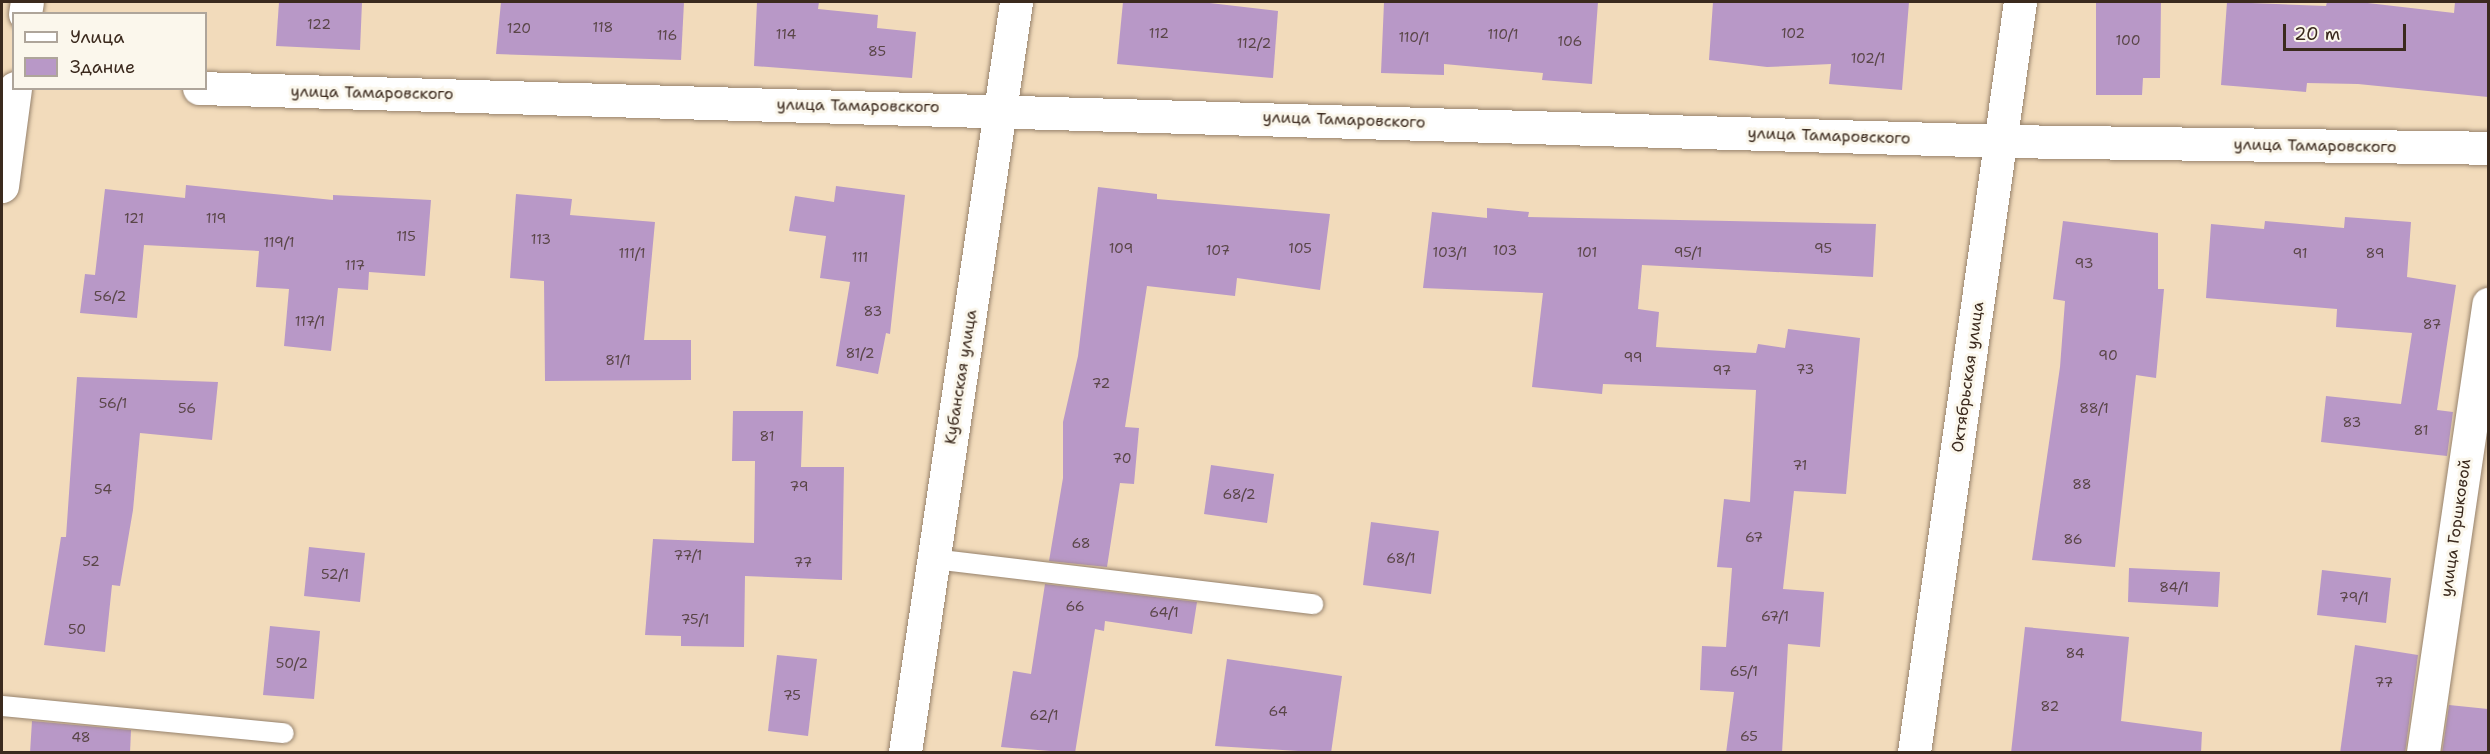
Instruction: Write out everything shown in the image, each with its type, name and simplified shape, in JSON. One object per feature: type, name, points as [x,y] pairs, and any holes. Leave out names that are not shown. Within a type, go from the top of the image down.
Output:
[{"type":"street","name":"Кубанская улица","points":[[905,753],[1016,2]]},
{"type":"street","name":"Октябрьская улица","points":[[1914,753],[2020,2]]},
{"type":"street","name":"улица Тамаровского","points":[[207,88],[1001,109],[2002,141],[2488,148]]},
{"type":"street","points":[[2,186],[15,90]]},
{"type":"street","name":"улица Горшковой","points":[[2423,753],[2488,304]]},
{"type":"lane","points":[[934,559],[1313,604]]},
{"type":"lane","points":[[2,706],[284,733]]},
{"type":"building","points":[[279,2],[362,2],[360,50],[276,46]]},
{"type":"building","points":[[501,2],[684,2],[681,60],[496,54]]},
{"type":"building","points":[[757,2],[819,2],[818,9],[878,15],[877,28],[916,32],[912,78],[754,66]]},
{"type":"building","points":[[1123,2],[1201,2],[1278,11],[1273,78],[1117,64]]},
{"type":"building","points":[[1384,2],[1598,2],[1592,84],[1542,80],[1543,73],[1444,64],[1444,75],[1381,73]]},
{"type":"building","points":[[1713,2],[1909,2],[1902,90],[1829,84],[1831,64],[1767,67],[1709,60]]},
{"type":"building","points":[[2096,2],[2161,2],[2160,78],[2143,78],[2142,95],[2096,95]]},
{"type":"building","points":[[2227,2],[2326,6],[2327,2],[2359,2],[2454,13],[2455,2],[2488,2],[2488,97],[2358,84],[2307,83],[2306,92],[2221,85]]},
{"type":"building","points":[[186,185],[333,200],[333,195],[431,200],[425,276],[369,272],[368,290],[338,288],[331,351],[284,346],[289,289],[256,287],[259,251],[144,245],[137,318],[80,313],[85,274],[95,275],[105,189],[185,198]]},
{"type":"building","points":[[836,186],[905,195],[890,334],[886,333],[878,374],[836,366],[850,282],[820,278],[826,236],[789,231],[795,196],[834,202]]},
{"type":"building","points":[[1098,187],[1157,194],[1157,199],[1330,214],[1320,290],[1237,278],[1235,296],[1147,286],[1125,427],[1139,428],[1134,484],[1120,483],[1107,567],[1049,561],[1063,478],[1063,422],[1078,356]]},
{"type":"building","points":[[516,194],[572,199],[570,215],[655,222],[644,340],[691,340],[691,380],[545,381],[544,281],[510,278]]},
{"type":"building","points":[[1487,208],[1529,212],[1528,217],[1876,224],[1873,277],[1642,265],[1638,309],[1659,312],[1656,347],[1756,353],[1758,344],[1785,348],[1788,329],[1860,338],[1846,494],[1794,491],[1783,589],[1824,592],[1820,647],[1788,644],[1782,753],[1726,753],[1734,692],[1700,690],[1702,646],[1726,647],[1732,568],[1717,567],[1724,499],[1750,502],[1756,390],[1603,384],[1602,394],[1532,387],[1543,293],[1423,288],[1432,212],[1487,218]]},
{"type":"building","points":[[2345,217],[2411,222],[2407,277],[2456,285],[2437,410],[2453,412],[2447,456],[2321,442],[2326,396],[2401,404],[2412,333],[2336,327],[2337,309],[2206,298],[2211,224],[2264,229],[2265,221],[2344,228]]},
{"type":"building","points":[[2063,221],[2158,233],[2158,289],[2164,289],[2156,378],[2136,375],[2115,567],[2032,560],[2060,367],[2065,301],[2053,299]]},
{"type":"building","points":[[77,377],[218,382],[212,440],[140,433],[133,510],[120,586],[112,585],[105,652],[44,645],[61,537],[66,537]]},
{"type":"building","points":[[733,411],[803,411],[801,467],[844,467],[842,580],[745,576],[744,647],[681,646],[681,636],[645,635],[653,539],[754,543],[755,461],[732,461]]},
{"type":"building","points":[[1211,465],[1274,474],[1267,523],[1204,514]]},
{"type":"building","points":[[1371,522],[1439,531],[1431,594],[1363,585]]},
{"type":"building","points":[[309,547],[365,553],[360,602],[304,596]]},
{"type":"building","points":[[2129,568],[2220,572],[2218,607],[2128,602]]},
{"type":"building","points":[[2322,570],[2391,578],[2386,623],[2317,615]]},
{"type":"building","points":[[1045,584],[1197,602],[1192,634],[1105,621],[1104,631],[1095,629],[1075,753],[1001,747],[1013,671],[1031,674]]},
{"type":"building","points":[[270,626],[320,631],[314,699],[263,695]]},
{"type":"building","points":[[2025,627],[2129,637],[2121,721],[2202,732],[2201,753],[2011,753]]},
{"type":"building","points":[[2355,645],[2418,655],[2405,753],[2340,753]]},
{"type":"building","points":[[777,655],[817,659],[808,736],[768,731]]},
{"type":"building","points":[[1227,659],[1342,676],[1331,753],[1215,746]]},
{"type":"building","points":[[2449,705],[2488,709],[2488,753],[2442,753]]},
{"type":"building","points":[[32,721],[131,730],[130,753],[30,753]]}]
